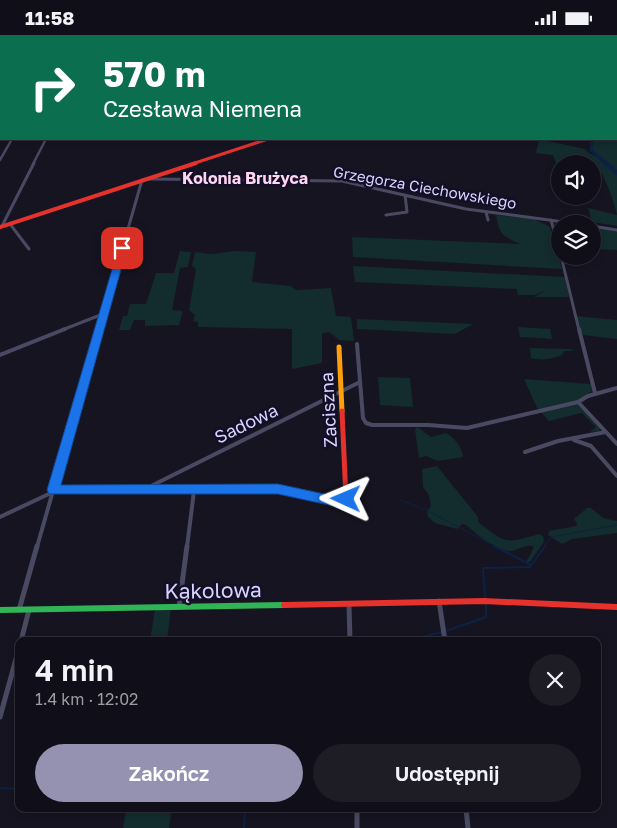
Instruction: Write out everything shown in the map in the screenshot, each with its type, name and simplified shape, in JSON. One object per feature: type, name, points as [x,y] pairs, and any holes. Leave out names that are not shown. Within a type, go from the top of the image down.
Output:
[{"type":"street","points":[[0,160],[11,140]]},
{"type":"street","points":[[1,227],[45,140]]},
{"type":"street","points":[[1,227],[265,140]]},
{"type":"street","points":[[19,610],[103,314],[144,180]]},
{"type":"street","name":"Grzegorza Ciechowskiego","points":[[144,180],[342,181],[486,212],[551,220]]},
{"type":"street","points":[[386,215],[407,212],[405,195]]},
{"type":"street","points":[[486,212],[488,220]]},
{"type":"street","points":[[10,224],[29,249]]},
{"type":"street","points":[[601,227],[617,230]]},
{"type":"street","points":[[563,265],[595,393]]},
{"type":"street","points":[[0,355],[103,314]]},
{"type":"street","points":[[357,344],[364,420],[377,425],[428,425],[467,428],[578,402],[595,393],[617,388]]},
{"type":"street","name":"Zaciszna","points":[[192,489],[278,489],[338,502],[345,501],[339,347]]},
{"type":"street","name":"Sadowa","points":[[145,489],[360,382]]},
{"type":"street","points":[[578,402],[617,444]]},
{"type":"street","points":[[525,452],[606,432]]},
{"type":"street","points":[[572,439],[591,445],[617,476]]},
{"type":"street","points":[[0,517],[53,491],[192,489],[194,491],[179,607]]},
{"type":"street","points":[[438,601],[444,637]]},
{"type":"street","name":"Kąkolowa","points":[[0,610],[349,605],[438,601],[486,601],[617,607]]},
{"type":"street","points":[[349,605],[350,637]]},
{"type":"street","points":[[22,637],[29,610]]},
{"type":"street","points":[[0,717],[15,663]]},
{"type":"street","points":[[357,812],[357,828]]},
{"type":"street","points":[[466,812],[468,828]]},
{"type":"green space","points":[[539,140],[544,140],[585,149],[593,155],[536,153]]},
{"type":"green space","points":[[591,140],[617,140],[617,215],[601,172],[601,155],[596,155],[590,146]]},
{"type":"green space","points":[[588,208],[617,215],[617,226],[601,223],[601,215],[590,215]]},
{"type":"green space","points":[[496,215],[534,219],[550,227],[551,265],[561,265],[562,269],[353,257],[352,237],[520,244],[503,234],[499,228]]},
{"type":"green space","points":[[601,228],[617,230],[617,250],[601,249]]},
{"type":"green space","points":[[180,251],[191,252],[188,267],[180,268],[172,310],[183,311],[179,325],[145,326],[145,320],[134,320],[130,330],[119,330],[123,316],[127,316],[130,304],[146,304],[156,273],[174,273]]},
{"type":"green space","points":[[234,251],[256,252],[252,282],[291,286],[296,290],[331,288],[336,316],[351,317],[354,341],[339,340],[329,332],[322,334],[322,363],[292,369],[292,329],[198,327],[198,322],[193,321],[195,315],[189,310],[196,269],[192,266],[195,252],[211,254]]},
{"type":"green space","points":[[353,266],[565,277],[569,297],[534,297],[547,290],[535,295],[518,295],[517,289],[355,282]]},
{"type":"green space","points":[[576,316],[617,320],[617,339],[583,335]]},
{"type":"green space","points":[[357,319],[473,324],[455,334],[357,329]]},
{"type":"green space","points":[[518,327],[550,329],[552,339],[520,337]]},
{"type":"green space","points":[[530,348],[570,349],[575,351],[564,351],[562,355],[539,359],[531,358]]},
{"type":"green space","points":[[378,377],[410,378],[413,407],[380,405]]},
{"type":"green space","points":[[524,379],[591,384],[592,391],[578,400],[577,404],[600,428],[599,431],[590,432],[596,427],[582,413],[549,421],[537,408]]},
{"type":"green space","points":[[417,427],[431,437],[446,433],[460,446],[463,457],[438,461],[426,456],[419,458],[415,430]]},
{"type":"green space","points":[[437,466],[478,517],[478,522],[495,535],[506,540],[539,534],[543,536],[544,542],[530,562],[526,562],[534,547],[528,546],[505,551],[487,542],[466,525],[462,524],[457,529],[435,523],[428,517],[427,511],[431,506],[429,495],[423,487],[422,469]]},
{"type":"green space","points":[[587,508],[591,508],[603,518],[617,521],[617,533],[572,539],[562,544],[548,535],[549,531],[576,526],[577,523],[574,519]]},
{"type":"green space","points":[[155,609],[171,609],[167,637],[151,637]]},
{"type":"green space","points":[[126,812],[172,812],[169,828],[123,828]]},
{"type":"waterway","points":[[592,140],[591,150],[607,164]]},
{"type":"waterway","points":[[605,163],[617,173]]},
{"type":"waterway","points":[[0,212],[5,214]]},
{"type":"waterway","points":[[400,500],[426,510],[497,547]]},
{"type":"waterway","points":[[544,547],[551,537],[617,525]]},
{"type":"waterway","points":[[494,546],[531,565]]},
{"type":"waterway","points":[[485,598],[483,568],[530,567],[545,546]]},
{"type":"waterway","points":[[446,631],[486,617],[486,604]]},
{"type":"waterway","points":[[421,637],[442,632]]},
{"type":"waterway","points":[[0,788],[15,789]]},
{"type":"waterway","points":[[244,828],[245,812]]},
{"type":"traffic: fast","points":[[0,610],[284,605]]},
{"type":"traffic: slow","points":[[339,347],[342,411]]},
{"type":"traffic: jam","points":[[0,227],[265,140]]},
{"type":"traffic: jam","points":[[53,490],[278,489],[343,503],[346,499],[342,411]]},
{"type":"traffic: jam","points":[[284,605],[484,601],[617,607]]},
{"type":"district","name":"Kolonia Brużyca","points":[[245,178]]},
{"type":"route","points":[[122,248],[53,490],[278,489],[304,493],[343,503],[346,499]]}]
